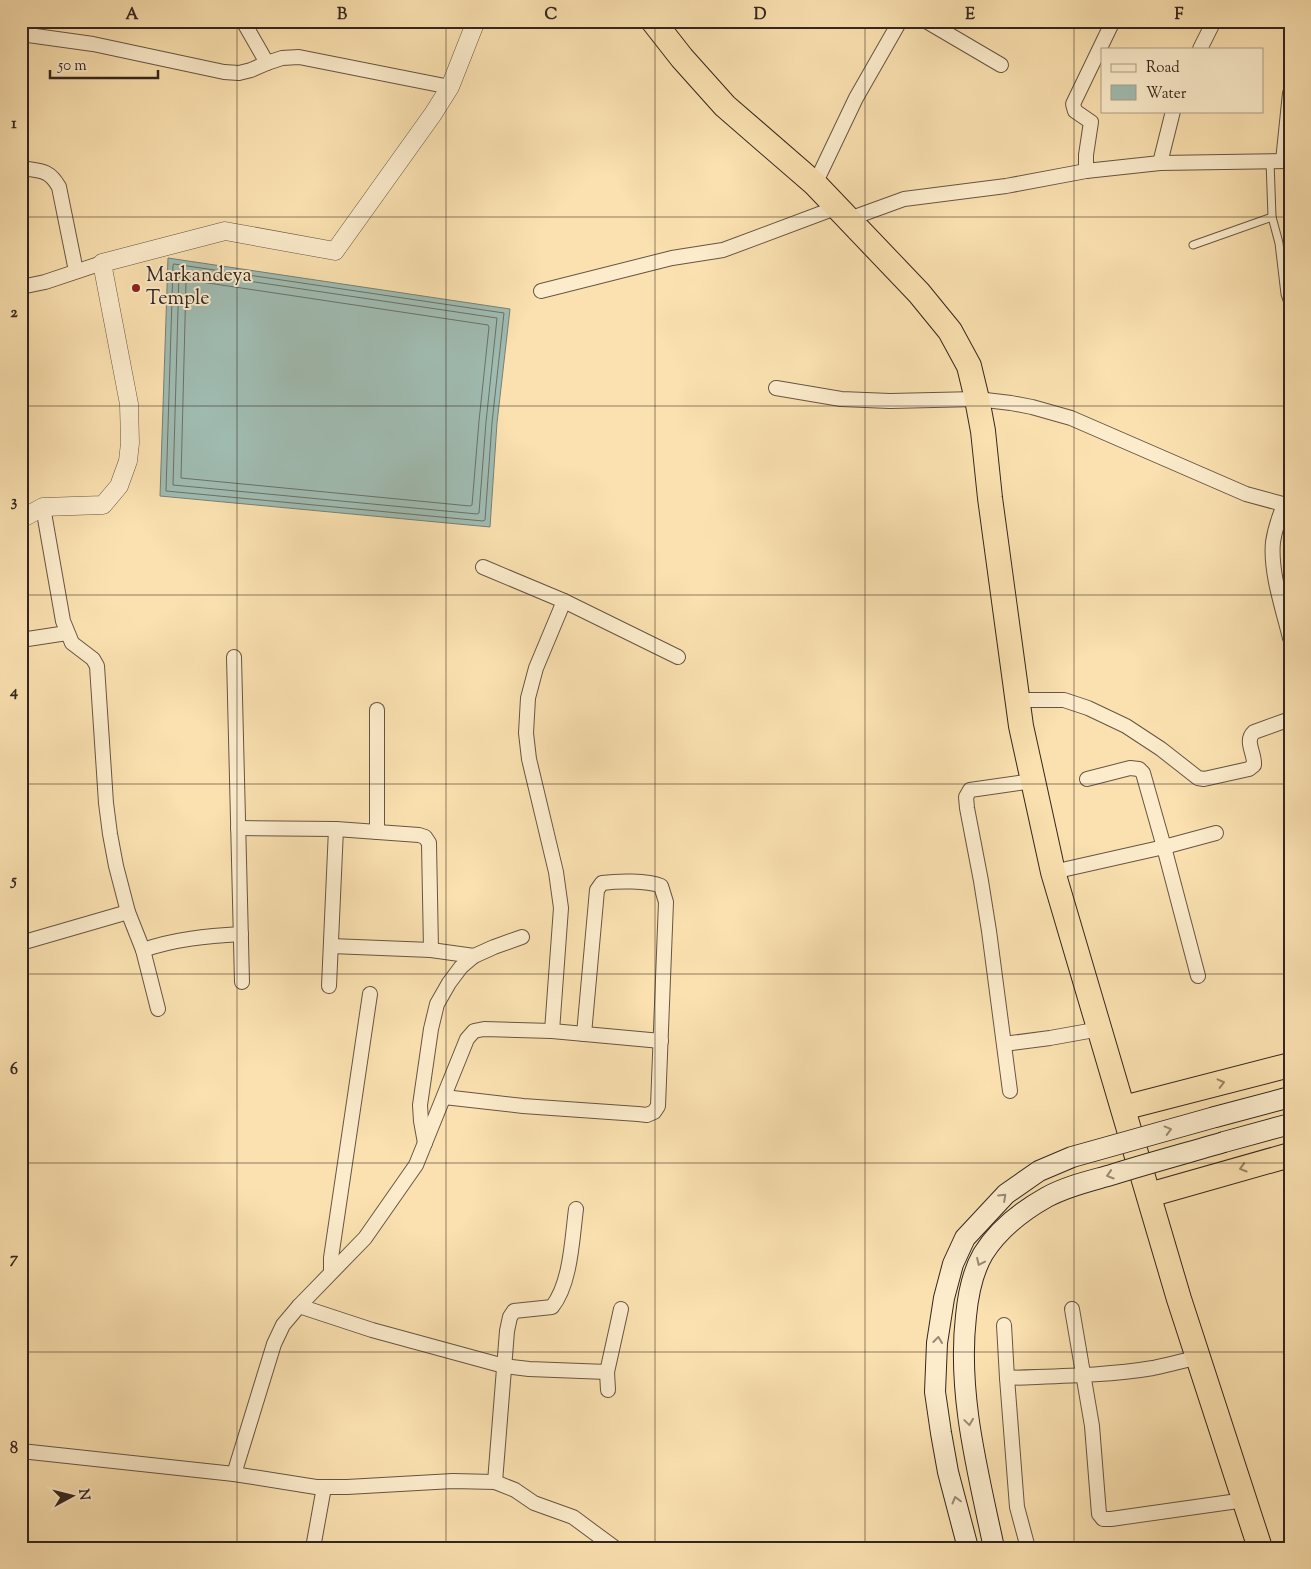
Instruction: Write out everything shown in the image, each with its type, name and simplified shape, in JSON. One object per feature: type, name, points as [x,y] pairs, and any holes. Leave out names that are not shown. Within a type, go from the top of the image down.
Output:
[{"type":"highway","points":[[653,21],[682,58],[725,106],[815,184],[919,293],[950,331],[969,366],[978,399],[1021,726],[1053,872],[1179,1299],[1260,1548]]},
{"type":"highway","points":[[1123,1108],[1290,1065]]},
{"type":"highway","points":[[1149,1195],[1290,1155]]},
{"type":"main road","points":[[968,1548],[948,1472],[936,1392],[937,1343],[944,1298],[952,1264],[965,1238],[1006,1194],[1039,1171],[1072,1157],[1290,1097]]},
{"type":"main road","points":[[994,1548],[974,1455],[963,1375],[964,1333],[972,1278],[982,1256],[998,1233],[1021,1214],[1048,1196],[1090,1181],[1290,1124]]},
{"type":"street","points":[[243,21],[267,63]]},
{"type":"street","points":[[21,287],[45,282],[102,262],[225,231],[335,251],[433,114],[450,87],[476,21]]},
{"type":"street","points":[[815,184],[856,98],[900,21]]},
{"type":"street","points":[[926,21],[1001,65]]},
{"type":"street","points":[[1086,171],[1086,155],[1091,122],[1075,111],[1074,104],[1113,21]]},
{"type":"street","points":[[1200,48],[1214,21]]},
{"type":"street","points":[[21,34],[93,44],[224,72],[238,73],[282,58],[299,57],[450,87]]},
{"type":"street","points":[[541,291],[664,260],[723,250],[843,213],[904,199],[1006,186],[1086,171],[1160,163],[1281,161],[1290,93]]},
{"type":"street","points":[[1160,163],[1173,112]]},
{"type":"street","points":[[21,168],[46,171],[53,177],[59,187],[76,271]]},
{"type":"street","points":[[21,519],[43,507],[103,505],[118,486],[128,461],[130,443],[128,404],[102,262]]},
{"type":"street","points":[[776,388],[841,399],[890,401],[978,399],[1011,403],[1071,418],[1246,494],[1287,505],[1276,528],[1273,543],[1273,561],[1290,638]]},
{"type":"street","points":[[43,507],[63,621],[67,633],[72,643],[93,659],[97,666],[106,803],[116,866],[128,912],[143,950],[158,1009]]},
{"type":"street","points":[[483,567],[564,601],[678,657]]},
{"type":"street","points":[[552,1031],[562,908],[556,872],[529,759],[526,733],[528,698],[536,668],[564,601]]},
{"type":"street","points":[[21,640],[67,633]]},
{"type":"street","points":[[234,657],[242,982]]},
{"type":"street","points":[[1018,700],[1064,700],[1088,708],[1126,726],[1162,748],[1198,778],[1204,779],[1250,769],[1254,765],[1254,759],[1249,741],[1250,736],[1254,732],[1290,720]]},
{"type":"street","points":[[377,710],[377,832]]},
{"type":"street","points":[[1087,779],[1130,768],[1139,769],[1142,773],[1164,847],[1198,976]]},
{"type":"street","points":[[1010,1091],[988,923],[966,797],[970,790],[1033,781]]},
{"type":"street","points":[[238,828],[336,829],[425,837],[429,843],[431,950]]},
{"type":"street","points":[[329,986],[336,829]]},
{"type":"street","points":[[1053,872],[1164,847],[1216,833]]},
{"type":"street","points":[[444,1097],[523,1106],[647,1115],[654,1112],[658,1106],[662,1041],[666,902],[661,886],[654,883],[611,882],[602,884],[598,890],[584,1034]]},
{"type":"street","points":[[21,943],[128,912]]},
{"type":"street","points":[[143,950],[164,943],[190,938],[241,934]]},
{"type":"street","points":[[425,1143],[420,1121],[420,1105],[437,1004],[449,983],[474,956],[522,937]]},
{"type":"street","points":[[331,946],[431,950],[474,956]]},
{"type":"street","points":[[331,1272],[331,1258],[370,994]]},
{"type":"street","points":[[1004,1044],[1100,1029]]},
{"type":"street","points":[[234,1474],[274,1344],[283,1325],[365,1238],[416,1165],[468,1038],[474,1031],[552,1031],[662,1041]]},
{"type":"street","points":[[495,1482],[507,1330],[510,1317],[514,1311],[552,1307],[558,1299],[568,1267],[576,1210]]},
{"type":"street","points":[[299,1306],[372,1330],[504,1366],[529,1369],[608,1372]]},
{"type":"street","points":[[608,1390],[608,1372],[620,1309]]},
{"type":"street","points":[[1072,1309],[1092,1426],[1099,1514],[1103,1519],[1245,1500]]},
{"type":"street","points":[[1004,1325],[1017,1507],[1028,1548]]},
{"type":"street","points":[[1007,1378],[1083,1375],[1154,1368],[1198,1357]]},
{"type":"street","points":[[21,1451],[234,1474],[324,1487],[453,1481],[495,1482],[515,1490],[534,1503],[573,1516],[615,1548]]},
{"type":"street","points":[[313,1548],[324,1487]]},
{"type":"lane","points":[[1281,161],[1272,217],[1279,243],[1285,294],[1290,309]]},
{"type":"lane","points":[[1192,245],[1272,217]]},
{"type":"water","points":[[168,258],[510,309],[497,423],[490,527],[160,496]]},
{"type":"place","name":"Markandeya Temple","points":[[136,288]]}]
